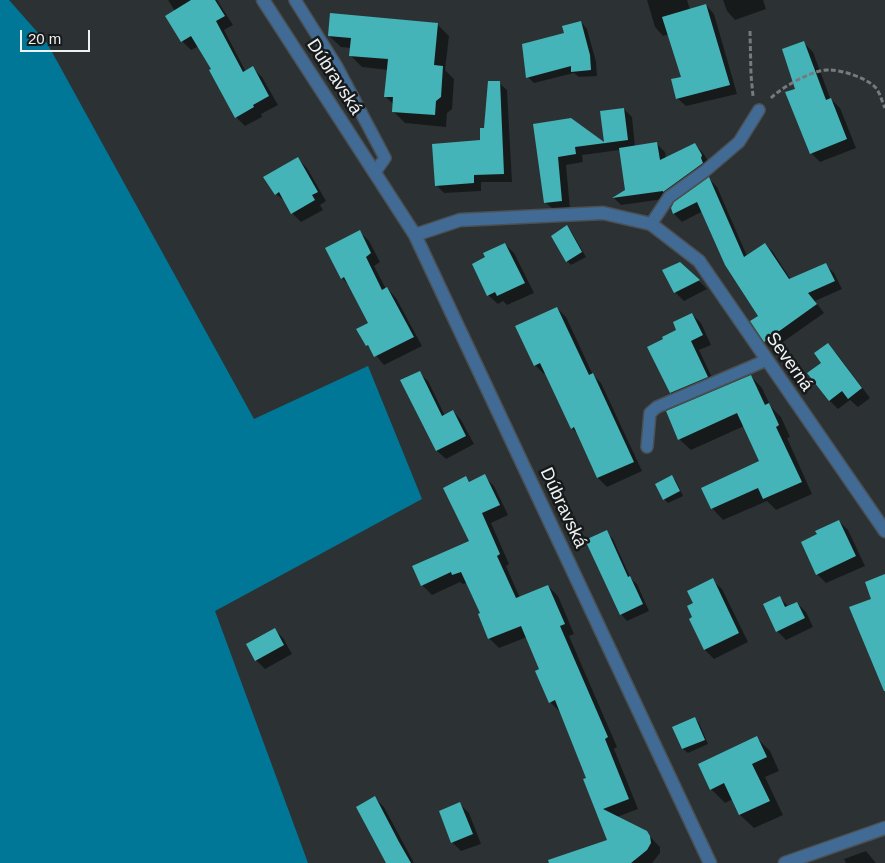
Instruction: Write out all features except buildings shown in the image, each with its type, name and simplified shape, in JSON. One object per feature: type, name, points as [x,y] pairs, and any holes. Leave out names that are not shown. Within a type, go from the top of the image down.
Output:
[{"type":"street","name":"Dúbravská","points":[[263,0],[415,235],[710,863]]},
{"type":"street","name":"Severná","points":[[415,235],[460,220],[603,213],[652,224],[699,262],[885,531]]},
{"type":"street","points":[[786,863],[885,828]]},
{"type":"lane","name":"Dúbravská","points":[[295,0],[337,67],[385,158],[374,172]]},
{"type":"lane","points":[[652,224],[669,197],[705,171],[739,142],[759,110]]},
{"type":"lane","points":[[647,447],[650,413],[657,407],[767,360]]},
{"type":"path","points":[[750,31],[752,94],[759,110],[778,91],[805,77],[828,70],[860,77],[876,88],[885,108]]},
{"type":"shaded area","points":[[0,0],[9,0],[47,43],[254,419],[368,366],[422,499],[215,611],[308,863],[0,863]]}]
